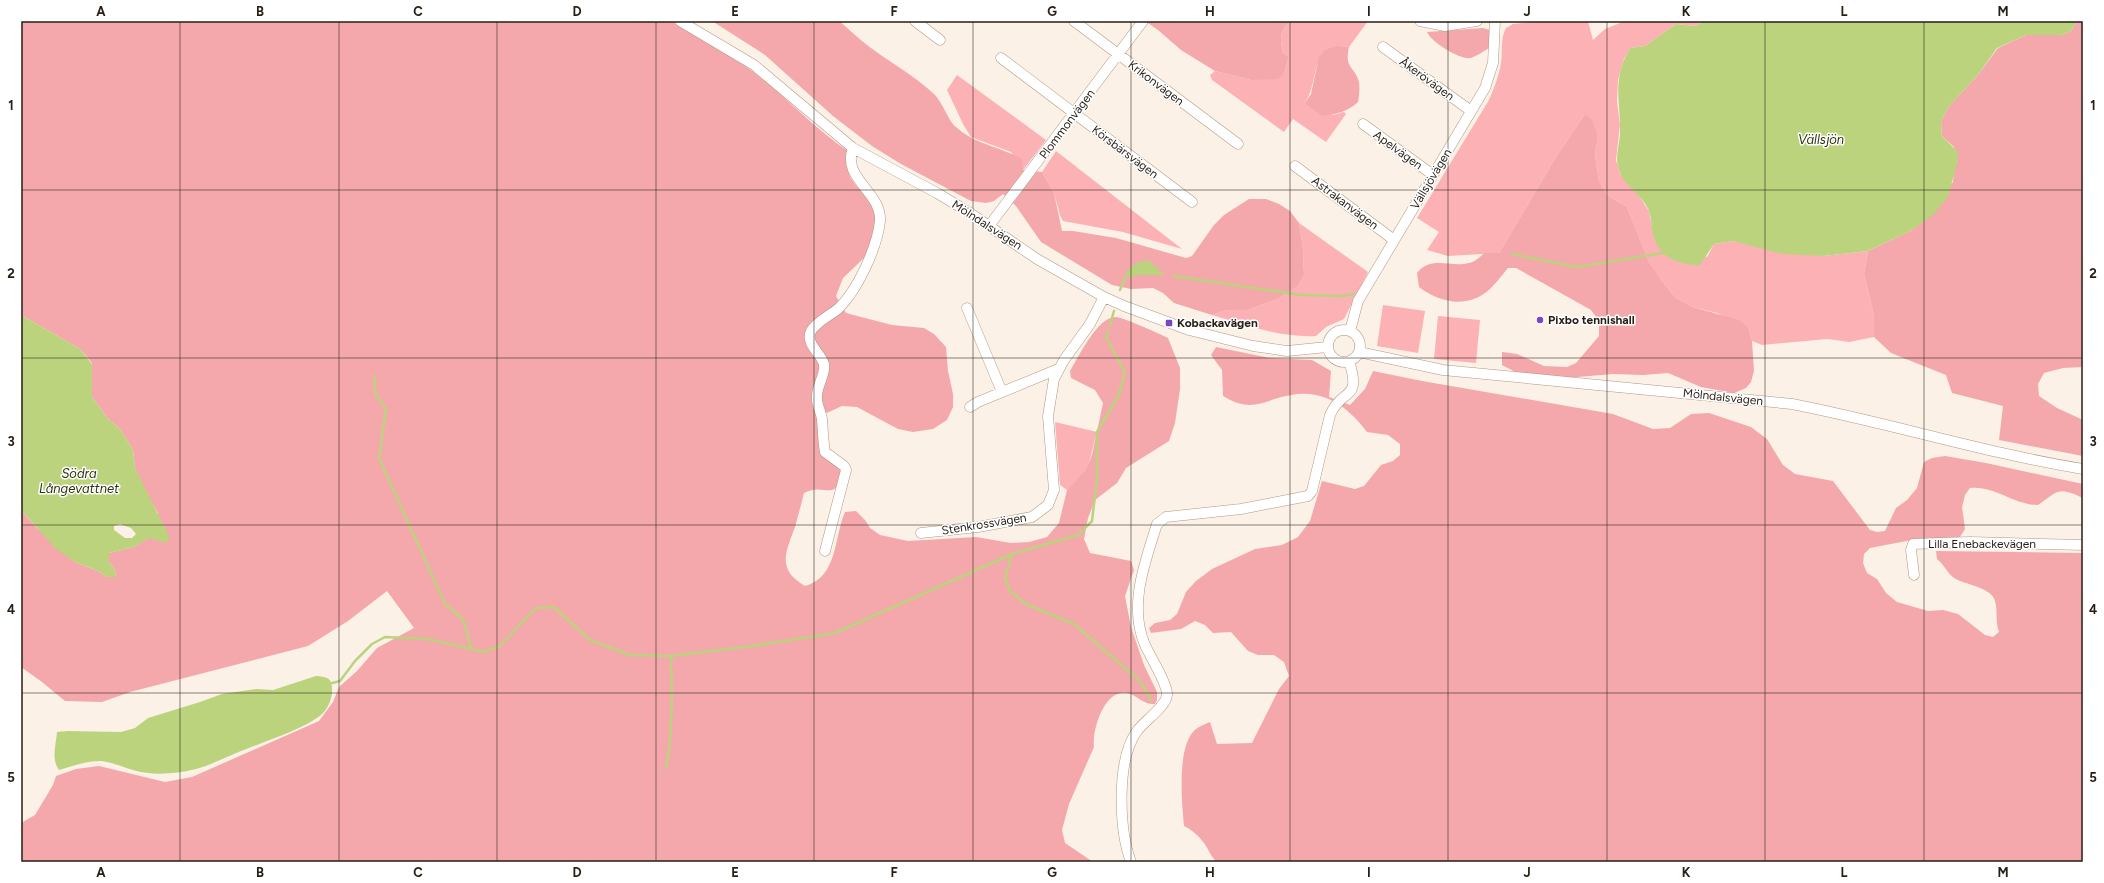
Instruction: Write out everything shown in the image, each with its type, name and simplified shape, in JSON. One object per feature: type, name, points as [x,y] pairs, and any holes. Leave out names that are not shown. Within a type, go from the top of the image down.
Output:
[{"type":"street","name":"Mölndalsvägen","points":[[680,21],[754,65],[853,148],[937,193],[1037,259],[1104,297],[1189,330],[1253,346],[1287,351],[1327,347]]},
{"type":"street","points":[[915,21],[940,40]]},
{"type":"street","name":"Krikonvägen","points":[[1074,21],[1238,144]]},
{"type":"street","name":"Plommonvägen","points":[[989,226],[1144,21]]},
{"type":"street","points":[[1420,21],[1445,26],[1477,21]]},
{"type":"street","name":"Vällsjövägen","points":[[1350,331],[1358,301],[1471,111],[1490,75],[1494,63],[1495,21]]},
{"type":"street","name":"Åkerövägen","points":[[1383,47],[1471,111]]},
{"type":"street","name":"Körsbärsvägen","points":[[1001,58],[1192,202]]},
{"type":"street","name":"Apelvägen","points":[[1363,124],[1433,176]]},
{"type":"street","points":[[824,551],[846,470],[844,466],[825,452],[822,420],[816,400],[824,366],[822,358],[810,340],[810,335],[815,326],[844,303],[873,249],[880,222],[879,211],[875,199],[857,178],[852,169],[850,162],[853,148]]},
{"type":"street","name":"Astrakanvägen","points":[[1295,166],[1394,240]]},
{"type":"street","name":"Stenkrossvägen","points":[[921,533],[978,527],[1032,517],[1048,505],[1053,497],[1055,480],[1048,416],[1050,398],[1058,369],[1090,324],[1104,297]]},
{"type":"street","points":[[967,308],[1002,392]]},
{"type":"street","points":[[1343,330],[1350,331],[1358,338],[1359,352],[1355,358],[1349,361],[1342,362],[1335,360],[1327,347],[1328,340],[1334,333],[1343,330]]},
{"type":"street","name":"Mölndalsvägen","points":[[1359,352],[1443,370],[1792,404],[1834,412],[2019,457],[2083,469]]},
{"type":"street","points":[[1131,862],[1124,830],[1122,809],[1126,759],[1132,738],[1146,719],[1162,706],[1167,695],[1165,684],[1139,629],[1137,616],[1137,602],[1157,524],[1166,517],[1240,509],[1308,496],[1312,491],[1330,415],[1334,407],[1349,395],[1353,389],[1354,377],[1349,361]]},
{"type":"street","points":[[970,407],[978,402],[1058,369]]},
{"type":"street","name":"Lilla Enebackevägen","points":[[1914,575],[1911,550],[1913,544],[1970,542],[2083,545]]},
{"type":"shaded area","points":[[21,21],[671,21],[720,49],[755,73],[826,135],[848,151],[847,165],[850,177],[857,187],[870,196],[875,204],[877,230],[864,258],[843,278],[836,296],[846,313],[892,325],[924,328],[934,334],[946,347],[948,371],[953,394],[953,407],[947,420],[933,429],[913,432],[898,429],[857,407],[842,406],[820,416],[828,453],[844,474],[840,483],[832,490],[818,489],[804,493],[789,544],[786,560],[790,573],[796,580],[805,586],[816,581],[824,574],[829,565],[845,512],[856,511],[865,520],[870,528],[880,535],[908,541],[976,537],[1011,543],[1029,542],[1047,537],[1059,523],[1067,490],[1086,470],[1092,455],[1103,403],[1095,390],[1071,378],[1070,371],[1084,347],[1102,323],[1109,318],[1116,317],[1168,338],[1180,368],[1180,389],[1175,423],[1169,441],[1126,468],[1117,483],[1095,500],[1088,518],[1084,539],[1090,553],[1131,561],[1134,570],[1125,596],[1131,627],[1144,665],[1157,692],[1157,700],[1155,704],[1147,703],[1127,693],[1119,693],[1112,697],[1106,704],[1097,721],[1094,747],[1069,804],[1062,830],[1065,843],[1093,862],[21,862],[21,823],[35,815],[53,785],[56,776],[76,769],[99,766],[165,782],[192,777],[319,721],[333,702],[339,687],[357,671],[377,648],[414,628],[387,591],[348,621],[308,646],[130,692],[102,702],[65,701],[21,667],[21,510],[36,527],[75,562],[98,571],[107,577],[116,577],[115,570],[109,562],[109,553],[134,547],[149,537],[158,513],[144,489],[135,468],[133,450],[120,429],[108,419],[92,397],[92,363],[80,349],[21,315]]},
{"type":"shaded area","points":[[712,21],[839,21],[867,45],[934,94],[953,125],[963,133],[1022,159],[1023,170],[1042,172],[1054,193],[1062,231],[1073,231],[1116,238],[1186,258],[1192,256],[1214,225],[1224,215],[1249,199],[1266,199],[1279,204],[1290,211],[1299,223],[1303,249],[1304,274],[1297,286],[1275,300],[1248,310],[1226,310],[1212,315],[1174,303],[1163,293],[1153,288],[1131,289],[1112,285],[1041,242],[1016,206],[1003,194],[994,201],[986,203],[971,201],[901,164],[872,146],[833,116],[765,55]]},
{"type":"shaded area","points":[[1145,21],[1294,21],[1285,26],[1281,39],[1284,54],[1289,56],[1284,73],[1278,79],[1251,80],[1215,71],[1181,50]]},
{"type":"shaded area","points":[[1294,21],[1368,21],[1349,47],[1336,47],[1327,51],[1321,56],[1318,64],[1310,93],[1305,103],[1333,115],[1344,112],[1346,114],[1326,142],[1293,119],[1284,132],[1212,80],[1210,75],[1215,71],[1251,80],[1284,73],[1289,56],[1284,54],[1281,39],[1285,26]]},
{"type":"shaded area","points":[[1544,21],[1588,21],[1593,40],[1605,29],[1625,21],[1704,21],[1696,26],[1676,24],[1645,46],[1630,48],[1624,59],[1618,80],[1617,101],[1620,125],[1616,160],[1620,174],[1635,190],[1649,211],[1654,238],[1707,257],[1714,244],[1733,241],[1823,256],[1868,251],[1864,274],[1874,315],[1874,337],[1849,342],[1828,339],[1762,345],[1752,341],[1748,327],[1717,313],[1693,307],[1676,298],[1649,264],[1627,207],[1607,195],[1599,181],[1595,155],[1598,136],[1585,114],[1556,157],[1499,253],[1448,256],[1427,250],[1439,232],[1417,218],[1489,100],[1500,68],[1502,58],[1502,40],[1506,28],[1513,24]]},
{"type":"shaded area","points":[[2077,21],[2083,21],[2083,367],[2063,368],[2044,373],[2038,384],[2039,396],[2057,408],[2083,420],[2083,456],[1999,440],[2003,406],[1952,393],[1946,375],[1891,353],[1874,337],[1874,315],[1864,274],[1868,251],[1912,230],[1953,182],[1954,170],[1958,160],[1954,147],[1942,136],[1941,121],[1949,106],[1977,76],[1998,48],[2026,35],[2062,35],[2071,31]]},
{"type":"shaded area","points":[[1483,28],[1490,30],[1491,47],[1471,58],[1466,58],[1446,50],[1434,41],[1427,32]]},
{"type":"shaded area","points":[[1337,46],[1349,47],[1349,64],[1359,82],[1358,102],[1342,112],[1322,116],[1305,103],[1311,94],[1319,57],[1325,50]]},
{"type":"shaded area","points":[[957,75],[1046,140],[1023,170],[1011,152],[971,137],[963,124],[947,90]]},
{"type":"shaded area","points":[[1585,114],[1592,120],[1598,136],[1595,155],[1599,181],[1607,195],[1627,207],[1649,263],[1665,285],[1676,298],[1693,307],[1739,320],[1748,327],[1752,341],[1754,371],[1751,382],[1746,388],[1734,393],[1701,387],[1668,373],[1643,375],[1613,374],[1566,378],[1521,375],[1502,365],[1502,352],[1517,354],[1544,366],[1567,367],[1576,363],[1599,336],[1599,321],[1591,310],[1516,268],[1508,268],[1490,289],[1481,295],[1473,299],[1463,301],[1454,302],[1445,300],[1436,297],[1419,287],[1417,273],[1428,265],[1435,263],[1469,263],[1479,258],[1484,253],[1499,253],[1556,157]]},
{"type":"shaded area","points":[[1056,151],[1182,249],[1123,232],[1063,221],[1054,193],[1042,172]]},
{"type":"shaded area","points":[[1299,223],[1368,272],[1344,319],[1326,327],[1316,336],[1303,336],[1276,333],[1250,327],[1212,315],[1226,310],[1248,310],[1275,300],[1304,274],[1303,249]]},
{"type":"shaded area","points":[[1383,305],[1425,311],[1418,353],[1377,346]]},
{"type":"shaded area","points":[[1438,316],[1480,320],[1476,363],[1434,359]]},
{"type":"shaded area","points":[[1216,347],[1270,358],[1312,360],[1331,371],[1329,397],[1350,405],[1365,389],[1373,371],[1422,381],[1613,414],[1653,429],[1670,428],[1691,414],[1709,413],[1751,427],[1767,439],[1783,465],[1795,474],[1833,481],[1870,530],[1877,532],[1885,531],[1896,508],[1907,500],[1917,488],[1924,462],[1932,458],[1945,456],[1986,463],[2083,484],[2083,498],[2063,491],[2054,493],[2038,505],[2021,502],[1987,489],[1970,488],[1965,495],[1962,507],[1965,529],[1960,537],[1917,539],[1870,548],[1864,554],[1863,563],[1867,573],[1877,579],[1886,593],[1897,602],[1928,611],[1943,610],[1958,614],[1985,635],[1993,637],[1999,632],[1996,605],[1993,597],[1985,590],[1958,580],[1952,576],[1937,559],[1936,551],[2083,553],[2083,862],[1217,862],[1200,838],[1193,831],[1184,826],[1182,775],[1185,748],[1196,729],[1210,722],[1217,744],[1252,743],[1279,689],[1289,676],[1284,662],[1274,655],[1258,655],[1248,651],[1231,632],[1213,633],[1205,625],[1195,621],[1181,629],[1151,633],[1149,628],[1155,623],[1170,620],[1177,614],[1186,592],[1196,581],[1212,569],[1255,549],[1282,545],[1298,537],[1310,521],[1322,481],[1355,489],[1364,486],[1381,465],[1393,461],[1400,455],[1400,444],[1388,435],[1367,432],[1352,415],[1325,397],[1303,394],[1291,395],[1250,405],[1233,401],[1223,396],[1222,370],[1211,355]]},
{"type":"shaded area","points":[[1055,422],[1097,432],[1087,470],[1067,490],[1060,485]]},
{"type":"water","name":"Vällsjön","points":[[1704,21],[2077,21],[2071,31],[2062,35],[2026,35],[1997,48],[1977,76],[1949,106],[1941,121],[1942,136],[1958,152],[1958,160],[1948,197],[1933,215],[1912,230],[1868,251],[1823,256],[1782,254],[1733,241],[1714,244],[1700,265],[1678,262],[1667,256],[1662,251],[1657,245],[1652,232],[1651,218],[1647,206],[1622,178],[1617,163],[1620,134],[1618,91],[1624,60],[1630,48],[1645,46],[1676,24],[1696,26]]},
{"type":"water","points":[[1148,260],[1165,275],[1137,275],[1129,278],[1128,271],[1136,263]]},
{"type":"water","name":"Södra Långevattnet","points":[[21,315],[80,349],[92,364],[92,397],[108,419],[120,429],[133,450],[135,468],[169,536],[167,543],[149,538],[134,547],[109,553],[109,562],[115,570],[116,577],[107,577],[98,571],[75,562],[56,549],[21,510]],"holes":[[[120,524],[131,528],[136,534],[132,538],[125,538],[114,530],[114,526]]]},
{"type":"water","points":[[316,676],[327,678],[332,684],[331,699],[326,710],[321,715],[293,731],[196,769],[156,774],[129,769],[113,763],[95,761],[59,770],[55,761],[57,732],[121,732],[135,728],[148,718],[222,694],[256,689],[273,690]]},
{"type":"waterway","points":[[1512,254],[1577,267],[1663,253]]},
{"type":"waterway","points":[[1120,290],[1128,271],[1131,271]]},
{"type":"waterway","points":[[1174,276],[1301,295],[1344,296],[1353,294]]},
{"type":"waterway","points":[[1110,325],[1114,311]]},
{"type":"waterway","points":[[332,683],[340,681],[355,661],[372,644],[385,637],[428,639],[484,652],[500,646],[536,608],[554,607],[590,640],[630,655],[671,656],[752,646],[835,633],[1012,554],[1078,535],[1092,521],[1097,479],[1097,432],[1119,394],[1125,373],[1106,337],[1108,331]]},
{"type":"waterway","points":[[375,376],[375,393],[386,409],[379,458],[445,604],[463,619],[471,648]]},
{"type":"waterway","points":[[1012,554],[1005,578],[1010,591],[1026,604],[1074,624],[1140,681],[1151,700]]},
{"type":"waterway","points":[[666,768],[671,726],[671,656]]},
{"type":"place","name":"Pixbo tennishall","points":[[1540,320]]},
{"type":"place","name":"Kobackavägen","points":[[1169,323]]}]
